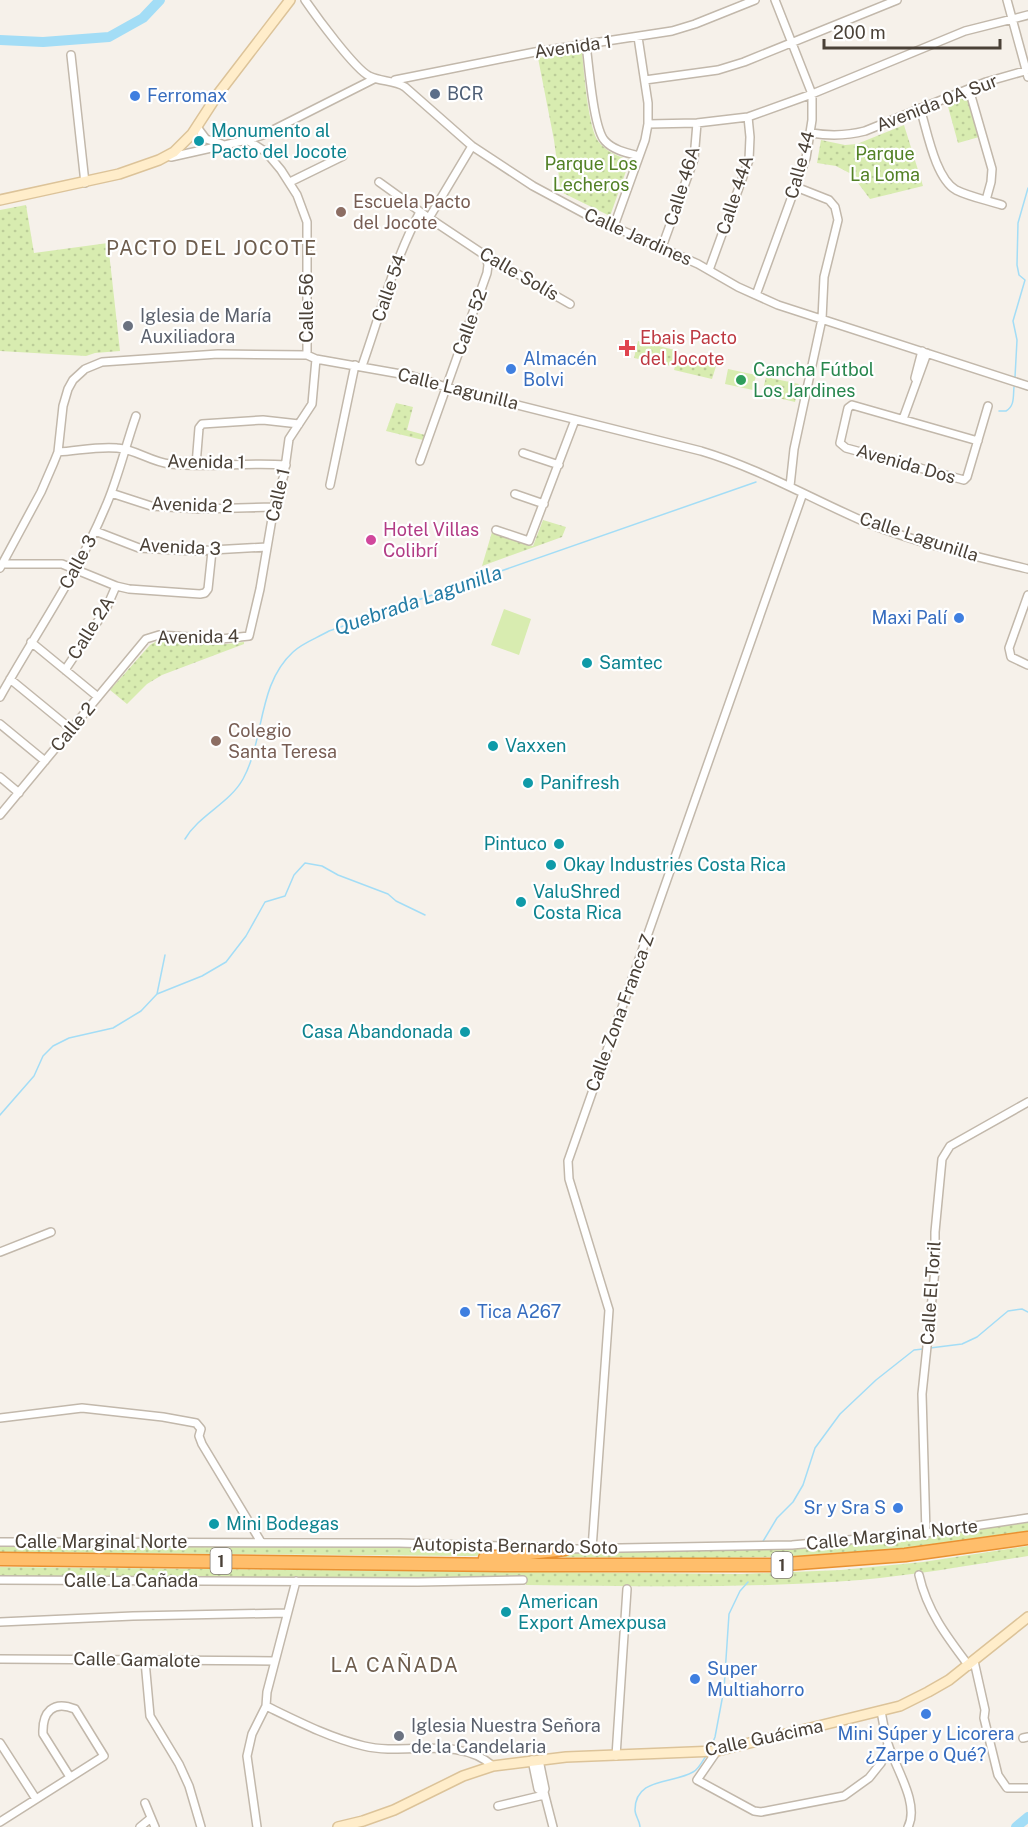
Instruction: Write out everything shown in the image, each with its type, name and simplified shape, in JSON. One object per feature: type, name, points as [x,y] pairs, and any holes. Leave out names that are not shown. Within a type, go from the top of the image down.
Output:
[{"type":"highway","name":"Autopista Bernardo Soto","points":[[0,1559],[772,1565],[905,1555],[1028,1538]]},
{"type":"highway","points":[[442,1563],[565,1549]]},
{"type":"main road","points":[[110,176],[129,173],[171,157],[186,145],[218,94],[290,0]]},
{"type":"main road","points":[[0,200],[85,183],[159,160],[174,152],[190,137]]},
{"type":"main road","name":"Calle Guácima","points":[[341,1827],[394,1810],[463,1776],[493,1766],[536,1760],[715,1751],[900,1706],[928,1692],[973,1662],[1028,1617]]},
{"type":"street","points":[[305,0],[361,71],[374,79]]},
{"type":"street","name":"Avenida 1","points":[[388,81],[513,56],[638,37],[695,24],[754,0]]},
{"type":"street","name":"Calle 44","points":[[756,295],[806,158],[811,133],[812,94],[775,0]]},
{"type":"street","points":[[645,80],[724,68],[793,44],[897,0]]},
{"type":"street","points":[[1007,0],[1027,73]]},
{"type":"street","points":[[648,124],[697,123],[748,117],[812,94],[965,31],[1028,15]]},
{"type":"street","points":[[614,226],[648,124],[645,80],[638,37]]},
{"type":"street","points":[[586,45],[601,136],[613,147],[639,156]]},
{"type":"street","points":[[71,55],[85,183]]},
{"type":"street","name":"Avenida 0A Sur","points":[[811,133],[835,136],[865,131],[969,89],[1027,73]]},
{"type":"street","points":[[415,94],[413,84],[419,76]]},
{"type":"street","points":[[159,160],[263,135],[374,79]]},
{"type":"street","name":"Calle Jardines","points":[[374,79],[400,83],[472,146],[533,186],[587,215],[662,247],[756,295],[778,305],[1028,386]]},
{"type":"street","points":[[969,89],[992,169],[986,200]]},
{"type":"street","points":[[921,108],[938,166],[947,183],[964,193],[1002,205]]},
{"type":"street","name":"Calle 44A","points":[[709,270],[749,160],[748,117]]},
{"type":"street","name":"Calle 46A","points":[[662,247],[694,159],[697,123]]},
{"type":"street","points":[[197,127],[206,139],[225,145]]},
{"type":"street","name":"Calle 56","points":[[248,140],[266,152],[290,183],[302,205],[309,229],[306,285],[307,355]]},
{"type":"street","points":[[429,218],[472,146]]},
{"type":"street","points":[[290,183],[343,156]]},
{"type":"street","name":"Calle Solís","points":[[379,182],[486,256],[570,304]]},
{"type":"street","points":[[790,486],[795,449],[822,319],[824,277],[838,220],[835,207],[825,198],[796,187]]},
{"type":"street","name":"Calle 54","points":[[330,484],[358,366],[402,250],[420,212]]},
{"type":"street","name":"Calle 52","points":[[420,460],[487,273],[486,256]]},
{"type":"street","points":[[924,352],[919,375],[903,419],[978,441],[988,406]]},
{"type":"street","name":"Calle Lagunilla","points":[[1,566],[41,492],[58,452],[63,406],[68,389],[78,374],[102,362],[218,354],[307,355],[316,359],[412,376],[446,387],[718,456],[867,522],[906,536],[1028,569]]},
{"type":"street","name":"Calle 1","points":[[249,636],[274,507],[286,465],[289,439],[312,404],[316,359]]},
{"type":"street","name":"Avenida Dos","points":[[903,419],[855,405],[848,408],[840,443],[846,448],[962,481],[966,479],[978,441]]},
{"type":"street","name":"Calle 3","points":[[0,698],[31,642],[54,608],[94,531],[111,493],[136,416]]},
{"type":"street","points":[[196,465],[198,428],[202,424],[263,420],[299,424]]},
{"type":"street","points":[[496,531],[529,542],[575,420]]},
{"type":"street","name":"Avenida 1","points":[[58,452],[118,448],[162,463],[286,465]]},
{"type":"street","points":[[523,453],[559,465]]},
{"type":"street","name":"Avenida 2","points":[[111,493],[151,506],[201,509],[274,507]]},
{"type":"street","name":"Calle Zona Franca Z","points":[[592,1549],[609,1310],[569,1179],[568,1161],[803,493]]},
{"type":"street","points":[[515,494],[544,504]]},
{"type":"street","name":"Avenida 3","points":[[94,531],[139,548],[212,550],[267,547]]},
{"type":"street","points":[[1,566],[62,564],[129,589],[200,594],[208,588],[212,550]]},
{"type":"street","name":"Calle 2A","points":[[65,670],[106,609],[116,586]]},
{"type":"street","points":[[1028,595],[1009,648],[1011,657],[1028,665]]},
{"type":"street","name":"Avenida 4","points":[[146,639],[159,635],[221,639],[249,636]]},
{"type":"street","name":"Calle 2","points":[[0,815],[146,639]]},
{"type":"street","points":[[31,642],[98,697]]},
{"type":"street","points":[[10,679],[71,729]]},
{"type":"street","points":[[0,724],[45,761]]},
{"type":"street","points":[[0,777],[19,793]]},
{"type":"street","name":"Calle El Toril","points":[[926,1533],[922,1394],[935,1270],[935,1232],[942,1159],[950,1146],[1028,1102]]},
{"type":"street","points":[[0,1252],[51,1232]]},
{"type":"street","points":[[0,1418],[82,1408],[196,1423],[201,1429],[202,1444],[261,1542]]},
{"type":"street","name":"Calle Marginal Norte","points":[[0,1542],[482,1544],[565,1549],[792,1545],[926,1533],[1028,1518]]},
{"type":"street","points":[[919,1575],[927,1604],[939,1626],[973,1662],[998,1775],[1007,1788],[1028,1788]]},
{"type":"street","name":"Calle La Cañada","points":[[0,1580],[523,1580]]},
{"type":"street","points":[[257,1827],[247,1756],[252,1734],[266,1706],[274,1661],[296,1581]]},
{"type":"street","points":[[616,1756],[627,1589]]},
{"type":"street","points":[[0,1622],[287,1613]]},
{"type":"street","name":"Calle Gamalote","points":[[0,1659],[274,1661]]},
{"type":"street","points":[[145,1661],[150,1716],[179,1764],[196,1805],[201,1827]]},
{"type":"street","points":[[1,1820],[104,1756],[75,1709],[63,1706],[50,1709],[46,1713],[43,1734],[70,1777]]},
{"type":"street","points":[[266,1706],[328,1734],[363,1746],[383,1749],[459,1750],[477,1755],[493,1766]]},
{"type":"street","points":[[881,1711],[888,1744],[908,1794],[911,1808],[908,1827]]},
{"type":"street","points":[[715,1751],[697,1780],[754,1811],[761,1812],[844,1796],[868,1778],[881,1762],[888,1744]]},
{"type":"street","points":[[0,1745],[36,1799]]},
{"type":"street","points":[[536,1760],[553,1827]]},
{"type":"street","points":[[498,1806],[544,1793]]},
{"type":"street","points":[[145,1803],[155,1827]]},
{"type":"street","points":[[140,1827],[151,1818]]},
{"type":"green space","name":"Parque Los Lecheros","points":[[582,52],[587,98],[598,141],[605,148],[630,160],[610,216],[561,192],[554,140],[538,58]]},
{"type":"green space","points":[[964,96],[967,98],[979,137],[958,143],[947,103]]},
{"type":"green space","name":"Parque La Loma","points":[[904,125],[923,186],[870,199],[858,183],[859,178],[836,166],[817,163],[821,140],[845,145],[857,144]]},
{"type":"green space","points":[[26,205],[34,253],[108,243],[120,351],[86,356],[0,351],[0,210]]},
{"type":"green space","points":[[638,341],[675,350],[671,366],[634,358]]},
{"type":"green space","points":[[678,354],[717,363],[712,379],[674,370]]},
{"type":"green space","name":"Cancha Fútbol Los Jardines","points":[[728,369],[756,375],[753,390],[725,384]]},
{"type":"green space","points":[[766,377],[799,384],[795,402],[762,394]]},
{"type":"green space","points":[[396,403],[413,407],[407,430],[425,435],[423,440],[386,431]]},
{"type":"green space","points":[[543,520],[566,527],[562,537],[482,566],[492,532],[533,546]]},
{"type":"green space","points":[[504,609],[531,619],[519,655],[491,645]]},
{"type":"green space","points":[[157,641],[217,645],[244,642],[244,644],[162,675],[147,684],[127,704],[110,690],[150,645]]},
{"type":"green space","points":[[1028,1522],[1028,1531],[933,1545],[851,1553],[727,1558],[520,1557],[565,1551],[703,1550],[854,1543],[928,1536]]},
{"type":"green space","points":[[0,1544],[418,1547],[522,1550],[474,1556],[0,1552]]},
{"type":"green space","points":[[1028,1546],[1028,1556],[944,1570],[860,1580],[777,1585],[526,1585],[526,1579],[0,1578],[0,1567],[741,1574],[841,1570],[923,1562]]},
{"type":"waterway","points":[[0,40],[43,42],[109,37],[143,18],[160,0]]},
{"type":"waterway","name":"Quebrada Lagunilla","points":[[1015,377],[1017,340],[1013,321],[1025,280],[1019,275],[1017,265],[1018,223],[1028,188]]},
{"type":"waterway","name":"Quebrada Lagunilla","points":[[999,411],[1006,411],[1011,406],[1014,387]]},
{"type":"waterway","name":"Quebrada Lagunilla","points":[[185,839],[198,823],[230,796],[243,779],[255,747],[273,680],[281,665],[301,646],[329,631],[756,482]]},
{"type":"waterway","points":[[157,994],[202,976],[226,962],[246,936],[265,902],[285,896],[294,875],[305,863],[322,866],[338,875],[388,894],[396,901],[425,915]]},
{"type":"waterway","name":"Quebrada Lagunilla","points":[[0,1115],[34,1076],[43,1056],[53,1046],[69,1038],[113,1028],[141,1011],[157,994],[165,955]]},
{"type":"waterway","points":[[930,1348],[962,1344],[977,1337],[1008,1311],[1022,1309],[1028,1312]]},
{"type":"waterway","points":[[762,1543],[777,1518],[793,1502],[803,1485],[815,1448],[840,1414],[876,1380],[914,1350],[923,1349]]},
{"type":"waterway","points":[[711,1747],[724,1689],[729,1614],[740,1591],[748,1582]]},
{"type":"waterway","points":[[640,1827],[635,1810],[641,1792],[656,1783],[693,1772],[707,1754]]},
{"type":"waterway","points":[[1016,1827],[1028,1817]]},
{"type":"place","name":"BCR","points":[[435,94]]},
{"type":"place","name":"Ferromax","points":[[135,96]]},
{"type":"place","name":"Monumento al Pacto del Jocote","points":[[199,141]]},
{"type":"place","name":"Escuela Pacto del Jocote","points":[[341,212]]},
{"type":"place","name":"Iglesia de María Auxiliadora","points":[[128,326]]},
{"type":"place","name":"Ebais Pacto del Jocote","points":[[627,348]]},
{"type":"place","name":"Almacén Bolvi","points":[[511,369]]},
{"type":"place","name":"Cancha Fútbol Los Jardines","points":[[741,380]]},
{"type":"place","name":"Hotel Villas Colibrí","points":[[371,540]]},
{"type":"place","name":"Maxi Palí","points":[[959,618]]},
{"type":"place","name":"Samtec","points":[[587,663]]},
{"type":"place","name":"Colegio Santa Teresa","points":[[216,741]]},
{"type":"place","name":"Vaxxen","points":[[493,746]]},
{"type":"place","name":"Panifresh","points":[[528,783]]},
{"type":"place","name":"Pintuco","points":[[559,844]]},
{"type":"place","name":"Okay Industries Costa Rica","points":[[551,865]]},
{"type":"place","name":"ValuShred Costa Rica","points":[[521,902]]},
{"type":"place","name":"Casa Abandonada","points":[[465,1032]]},
{"type":"place","name":"Tica A267","points":[[465,1312]]},
{"type":"place","name":"Sr y Sra S","points":[[898,1508]]},
{"type":"place","name":"Mini Bodegas","points":[[214,1524]]},
{"type":"place","name":"American Export Amexpusa","points":[[506,1612]]},
{"type":"place","name":"Super Multiahorro","points":[[695,1679]]},
{"type":"place","name":"Mini Súper y Licorera ¿Zarpe o Qué?","points":[[926,1714]]},
{"type":"place","name":"Iglesia Nuestra Señora de la Candelaria","points":[[399,1736]]},
{"type":"district","name":"PACTO DEL JOCOTE","points":[[212,248]]},
{"type":"district","name":"LA CAÑADA","points":[[395,1665]]}]
